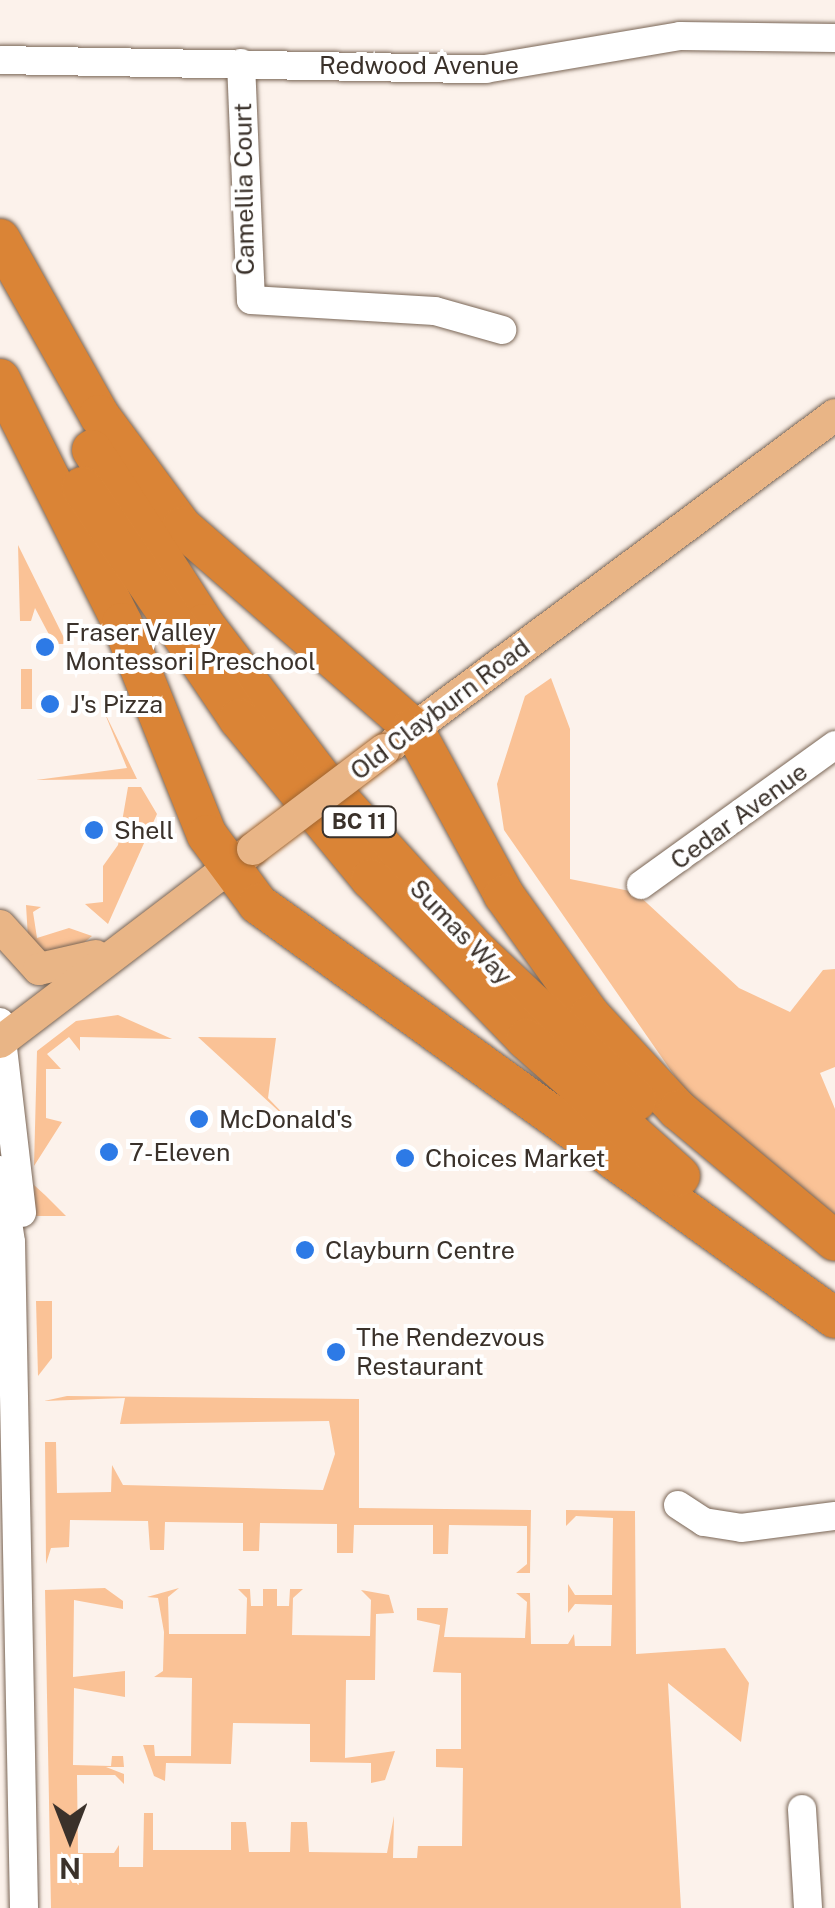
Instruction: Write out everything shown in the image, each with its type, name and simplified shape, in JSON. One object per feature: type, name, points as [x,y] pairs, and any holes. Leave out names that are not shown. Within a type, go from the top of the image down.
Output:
[{"type":"highway","points":[[0,240],[98,414],[182,527],[399,739],[590,1015],[678,1110],[835,1241]]},
{"type":"highway","name":"Sumas Way","points":[[0,286],[159,557],[328,787],[476,950],[618,1086],[835,1259]]},
{"type":"highway","name":"Sumas Way","points":[[0,345],[181,640],[371,879],[602,1110],[835,1292]]},
{"type":"highway","points":[[0,379],[122,623],[208,835],[242,858],[258,904],[835,1318]]},
{"type":"main road","name":"Old Clayburn Road","points":[[0,1038],[835,415]]},
{"type":"main road","points":[[0,926],[39,969],[115,950]]},
{"type":"street","name":"Redwood Avenue","points":[[0,60],[485,68],[680,36],[835,38]]},
{"type":"street","name":"Camellia Court","points":[[241,63],[251,300],[436,311],[502,330]]},
{"type":"street","name":"Cedar Avenue","points":[[641,885],[835,744]]},
{"type":"street","points":[[0,1038],[21,1176],[22,1226],[12,1242]]},
{"type":"street","points":[[0,1170],[12,1242],[24,1908]]},
{"type":"street","points":[[678,1505],[704,1522],[741,1528],[835,1516]]},
{"type":"street","points":[[802,1809],[808,1908]]},
{"type":"shaded area","points":[[18,545],[67,644],[54,644],[35,608],[31,621],[20,621]]},
{"type":"shaded area","points":[[21,669],[32,669],[32,709],[21,709]]},
{"type":"shaded area","points":[[551,678],[570,729],[570,879],[635,892],[739,988],[790,1012],[823,970],[835,969],[835,1067],[820,1073],[835,1109],[835,1218],[710,1127],[504,830],[497,784],[525,696]]},
{"type":"shaded area","points":[[103,709],[137,779],[36,780],[127,768]]},
{"type":"shaded area","points":[[128,787],[141,787],[157,814],[108,924],[85,904],[103,902],[103,866],[118,845]]},
{"type":"shaded area","points":[[26,905],[41,907],[33,912],[37,938],[69,928],[92,936],[75,950],[47,953],[28,938]]},
{"type":"shaded area","points":[[118,1015],[172,1039],[80,1037],[80,1051],[69,1037],[47,1054],[61,1069],[46,1069],[46,1118],[62,1122],[34,1166],[37,1051],[76,1021]]},
{"type":"shaded area","points":[[198,1037],[276,1038],[268,1098],[295,1126]]},
{"type":"shaded area","points":[[34,1185],[46,1196],[66,1216],[35,1216]]},
{"type":"shaded area","points":[[36,1301],[52,1301],[52,1358],[38,1376]]},
{"type":"shaded area","points":[[67,1396],[359,1399],[359,1508],[531,1510],[530,1573],[516,1573],[527,1564],[527,1526],[449,1525],[448,1554],[433,1554],[433,1525],[354,1525],[353,1553],[337,1553],[337,1524],[260,1523],[259,1551],[243,1551],[243,1523],[165,1522],[164,1550],[150,1550],[148,1521],[70,1520],[69,1547],[51,1548],[46,1564],[45,1442],[56,1442],[57,1493],[111,1492],[112,1465],[123,1485],[323,1490],[335,1454],[329,1421],[120,1424],[125,1398],[44,1401]]},
{"type":"shaded area","points":[[566,1510],[635,1511],[636,1654],[725,1648],[749,1683],[741,1742],[668,1683],[681,1908],[51,1908],[45,1590],[105,1588],[123,1601],[123,1609],[74,1600],[73,1677],[125,1671],[125,1697],[74,1688],[73,1765],[111,1766],[112,1756],[123,1756],[124,1767],[106,1767],[124,1774],[124,1784],[115,1775],[77,1775],[78,1853],[114,1853],[119,1845],[119,1867],[143,1867],[144,1813],[153,1813],[153,1850],[231,1850],[231,1822],[246,1822],[249,1852],[290,1852],[291,1822],[307,1822],[309,1852],[387,1853],[394,1816],[393,1858],[417,1858],[418,1846],[462,1846],[463,1768],[436,1767],[436,1749],[461,1749],[461,1673],[433,1672],[440,1625],[417,1620],[417,1608],[448,1608],[444,1637],[525,1638],[527,1602],[516,1593],[530,1593],[531,1644],[568,1644],[574,1634],[575,1646],[611,1646],[612,1605],[575,1604],[568,1613],[568,1584],[575,1595],[612,1595],[613,1518],[576,1516],[566,1526]]},
{"type":"shaded area","points":[[179,1588],[168,1597],[169,1634],[246,1634],[247,1598],[238,1589],[250,1589],[251,1606],[263,1606],[263,1589],[277,1589],[277,1606],[289,1606],[290,1589],[303,1589],[293,1598],[292,1635],[370,1636],[371,1600],[361,1590],[389,1595],[394,1613],[376,1614],[375,1680],[346,1680],[345,1758],[395,1751],[385,1780],[371,1783],[371,1763],[310,1762],[310,1724],[233,1723],[231,1764],[166,1763],[165,1781],[154,1776],[143,1745],[154,1745],[155,1756],[191,1756],[192,1678],[154,1677],[163,1671],[164,1632],[158,1598],[147,1597]]},
{"type":"place","name":"Fraser Valley Montessori Preschool","points":[[45,647]]},
{"type":"place","name":"J's Pizza","points":[[50,704]]},
{"type":"place","name":"Shell","points":[[94,830]]},
{"type":"place","name":"McDonald's","points":[[199,1119]]},
{"type":"place","name":"7-Eleven","points":[[109,1152]]},
{"type":"place","name":"Choices Market","points":[[405,1158]]},
{"type":"place","name":"Clayburn Centre","points":[[305,1250]]},
{"type":"place","name":"The Rendezvous Restaurant","points":[[336,1352]]}]
